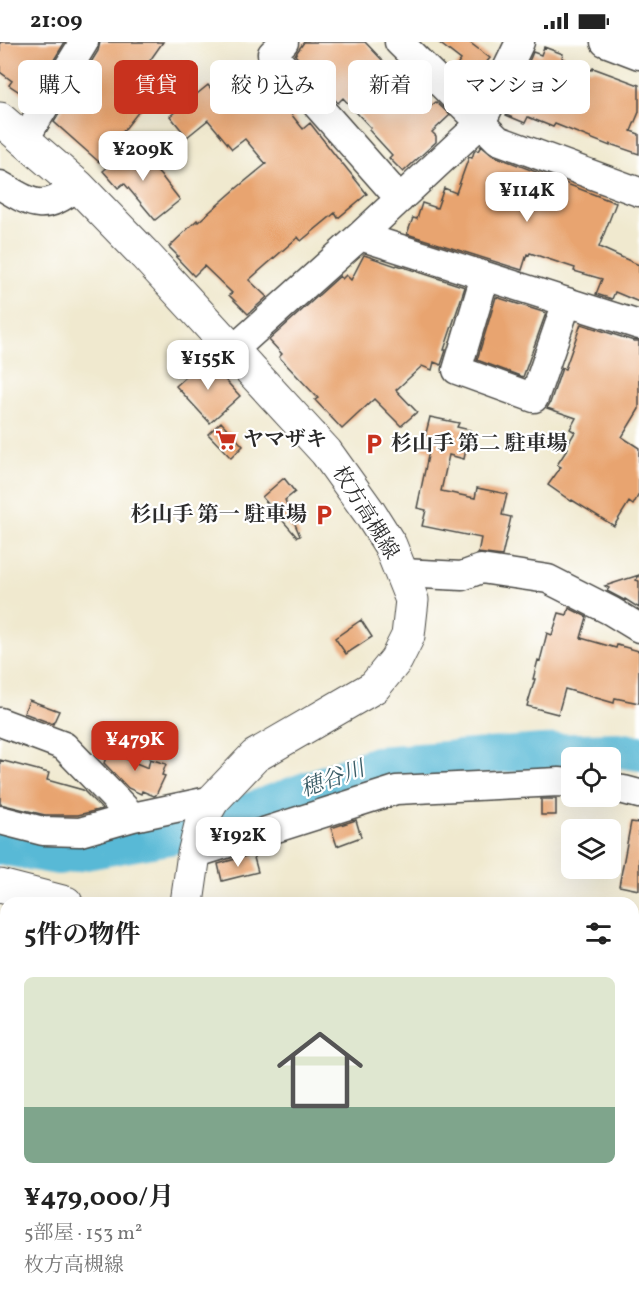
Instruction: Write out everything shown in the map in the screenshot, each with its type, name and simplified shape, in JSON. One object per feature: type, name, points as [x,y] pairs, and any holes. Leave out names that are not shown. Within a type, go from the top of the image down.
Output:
[{"type":"main road","name":"枚方高槻線","points":[[12,130],[78,186],[145,255],[326,452],[390,545],[412,600],[408,636],[396,660],[374,687],[255,756],[213,800],[203,817],[188,897]]},
{"type":"main road","points":[[0,886],[43,897]]},
{"type":"street","points":[[12,130],[84,42]]},
{"type":"street","points":[[284,42],[272,54],[400,199]]},
{"type":"street","points":[[399,42],[498,140],[639,192]]},
{"type":"street","points":[[233,350],[481,123],[520,42]]},
{"type":"street","points":[[605,42],[639,55]]},
{"type":"street","points":[[0,185],[25,200],[45,204],[61,199],[78,186]]},
{"type":"street","points":[[360,236],[639,325]]},
{"type":"street","points":[[485,276],[457,370],[534,398],[567,302]]},
{"type":"street","points":[[402,573],[462,576],[481,569],[548,579],[639,628]]},
{"type":"street","points":[[0,722],[64,746],[133,817]]},
{"type":"street","points":[[195,854],[396,790],[561,782]]},
{"type":"street","points":[[621,790],[639,794]]},
{"type":"street","points":[[0,820],[43,831],[80,832],[133,817],[213,800]]},
{"type":"building","points":[[0,42],[65,42],[54,60],[18,60],[18,91],[9,85],[12,81],[0,72]]},
{"type":"building","points":[[100,42],[163,42],[150,60],[114,60],[114,114],[137,114],[99,162],[54,122],[59,114],[102,114],[102,60],[92,60]]},
{"type":"building","points":[[304,42],[365,42],[382,60],[348,60],[348,103],[343,98],[338,103],[336,101],[336,60],[299,60],[295,55]]},
{"type":"building","points":[[438,42],[469,42],[490,58],[488,60],[461,60]]},
{"type":"building","points":[[544,47],[563,54],[562,58],[567,60],[530,60],[533,52],[541,55]]},
{"type":"building","points":[[593,68],[639,85],[639,112],[631,131],[639,134],[639,154],[610,144],[610,146],[555,124],[553,127],[528,117],[525,123],[506,115],[590,114],[590,69]]},
{"type":"building","points":[[208,85],[210,88],[210,114],[291,114],[303,129],[310,123],[367,194],[338,218],[335,213],[301,241],[298,237],[249,280],[267,297],[248,314],[229,295],[232,293],[204,266],[194,276],[169,247],[197,220],[198,222],[266,164],[245,139],[232,149],[208,120],[187,137],[170,116],[172,114],[198,114],[198,93]]},
{"type":"building","points":[[436,102],[444,109],[444,114],[450,115],[432,132],[436,136],[436,142],[403,172],[389,158],[392,155],[369,130],[371,128],[358,114],[432,114],[432,105]]},
{"type":"building","points":[[133,146],[180,200],[155,220],[124,183],[118,188],[103,171]]},
{"type":"building","points":[[481,146],[492,155],[616,203],[599,247],[639,265],[639,302],[615,292],[612,299],[596,294],[602,279],[574,271],[575,268],[530,253],[527,254],[522,270],[407,234],[413,218],[417,219],[422,203],[437,208],[444,188],[456,193],[469,157],[472,158],[474,152],[478,151]]},
{"type":"building","points":[[364,255],[465,287],[441,365],[434,362],[432,370],[422,366],[396,390],[417,412],[401,426],[374,399],[342,429],[315,400],[318,398],[279,357],[282,354],[269,340],[340,276],[342,279],[346,275],[351,280]]},
{"type":"building","points":[[496,297],[546,313],[523,377],[477,360]]},
{"type":"building","points":[[581,324],[639,341],[639,409],[622,437],[639,448],[639,494],[633,505],[629,502],[614,526],[548,485],[561,467],[557,465],[575,432],[570,429],[576,418],[547,408],[562,368],[565,369]]},
{"type":"building","points":[[206,359],[240,396],[210,423],[176,386]]},
{"type":"building","points":[[430,417],[459,423],[457,427],[470,430],[464,459],[449,455],[441,491],[475,498],[477,488],[507,494],[502,515],[511,517],[502,556],[478,553],[481,538],[422,526],[426,510],[417,508],[429,451],[422,449]]},
{"type":"building","name":"ヤマザキ","points":[[221,422],[243,446],[231,458],[208,434]]},
{"type":"building","points":[[284,478],[295,492],[285,500],[300,536],[297,537],[262,497]]},
{"type":"building","points":[[639,575],[636,580],[639,581],[639,608],[607,591],[609,588],[605,586]]},
{"type":"building","points":[[569,608],[587,617],[581,638],[616,648],[617,645],[639,651],[639,703],[615,698],[614,703],[565,689],[558,714],[527,706],[547,633],[552,635],[559,613],[567,615]]},
{"type":"building","points":[[361,620],[372,637],[346,654],[335,638]]},
{"type":"building","points":[[29,700],[59,711],[53,724],[24,713]]},
{"type":"building","points":[[113,740],[122,743],[119,756],[148,768],[150,759],[166,764],[162,775],[165,776],[156,795],[142,791],[141,794],[128,788],[104,763]]},
{"type":"building","points":[[0,760],[49,773],[47,780],[83,790],[102,809],[78,815],[45,815],[0,804]]},
{"type":"building","points":[[541,799],[556,799],[556,815],[541,815]]},
{"type":"building","points":[[356,820],[361,837],[337,846],[331,828]]},
{"type":"building","points":[[631,822],[639,823],[639,890],[619,886]]},
{"type":"building","points":[[253,854],[258,872],[222,881],[218,864]]},
{"type":"waterway","name":"穂谷川","points":[[0,847],[58,857],[185,834],[377,764],[543,752],[618,750],[639,753]]},
{"type":"place","name":"ヤマザキ","points":[[226,440]]},
{"type":"place","name":"杉山手 第二 駐車場","points":[[374,444]]},
{"type":"place","name":"杉山手 第一 駐車場","points":[[324,515]]}]
